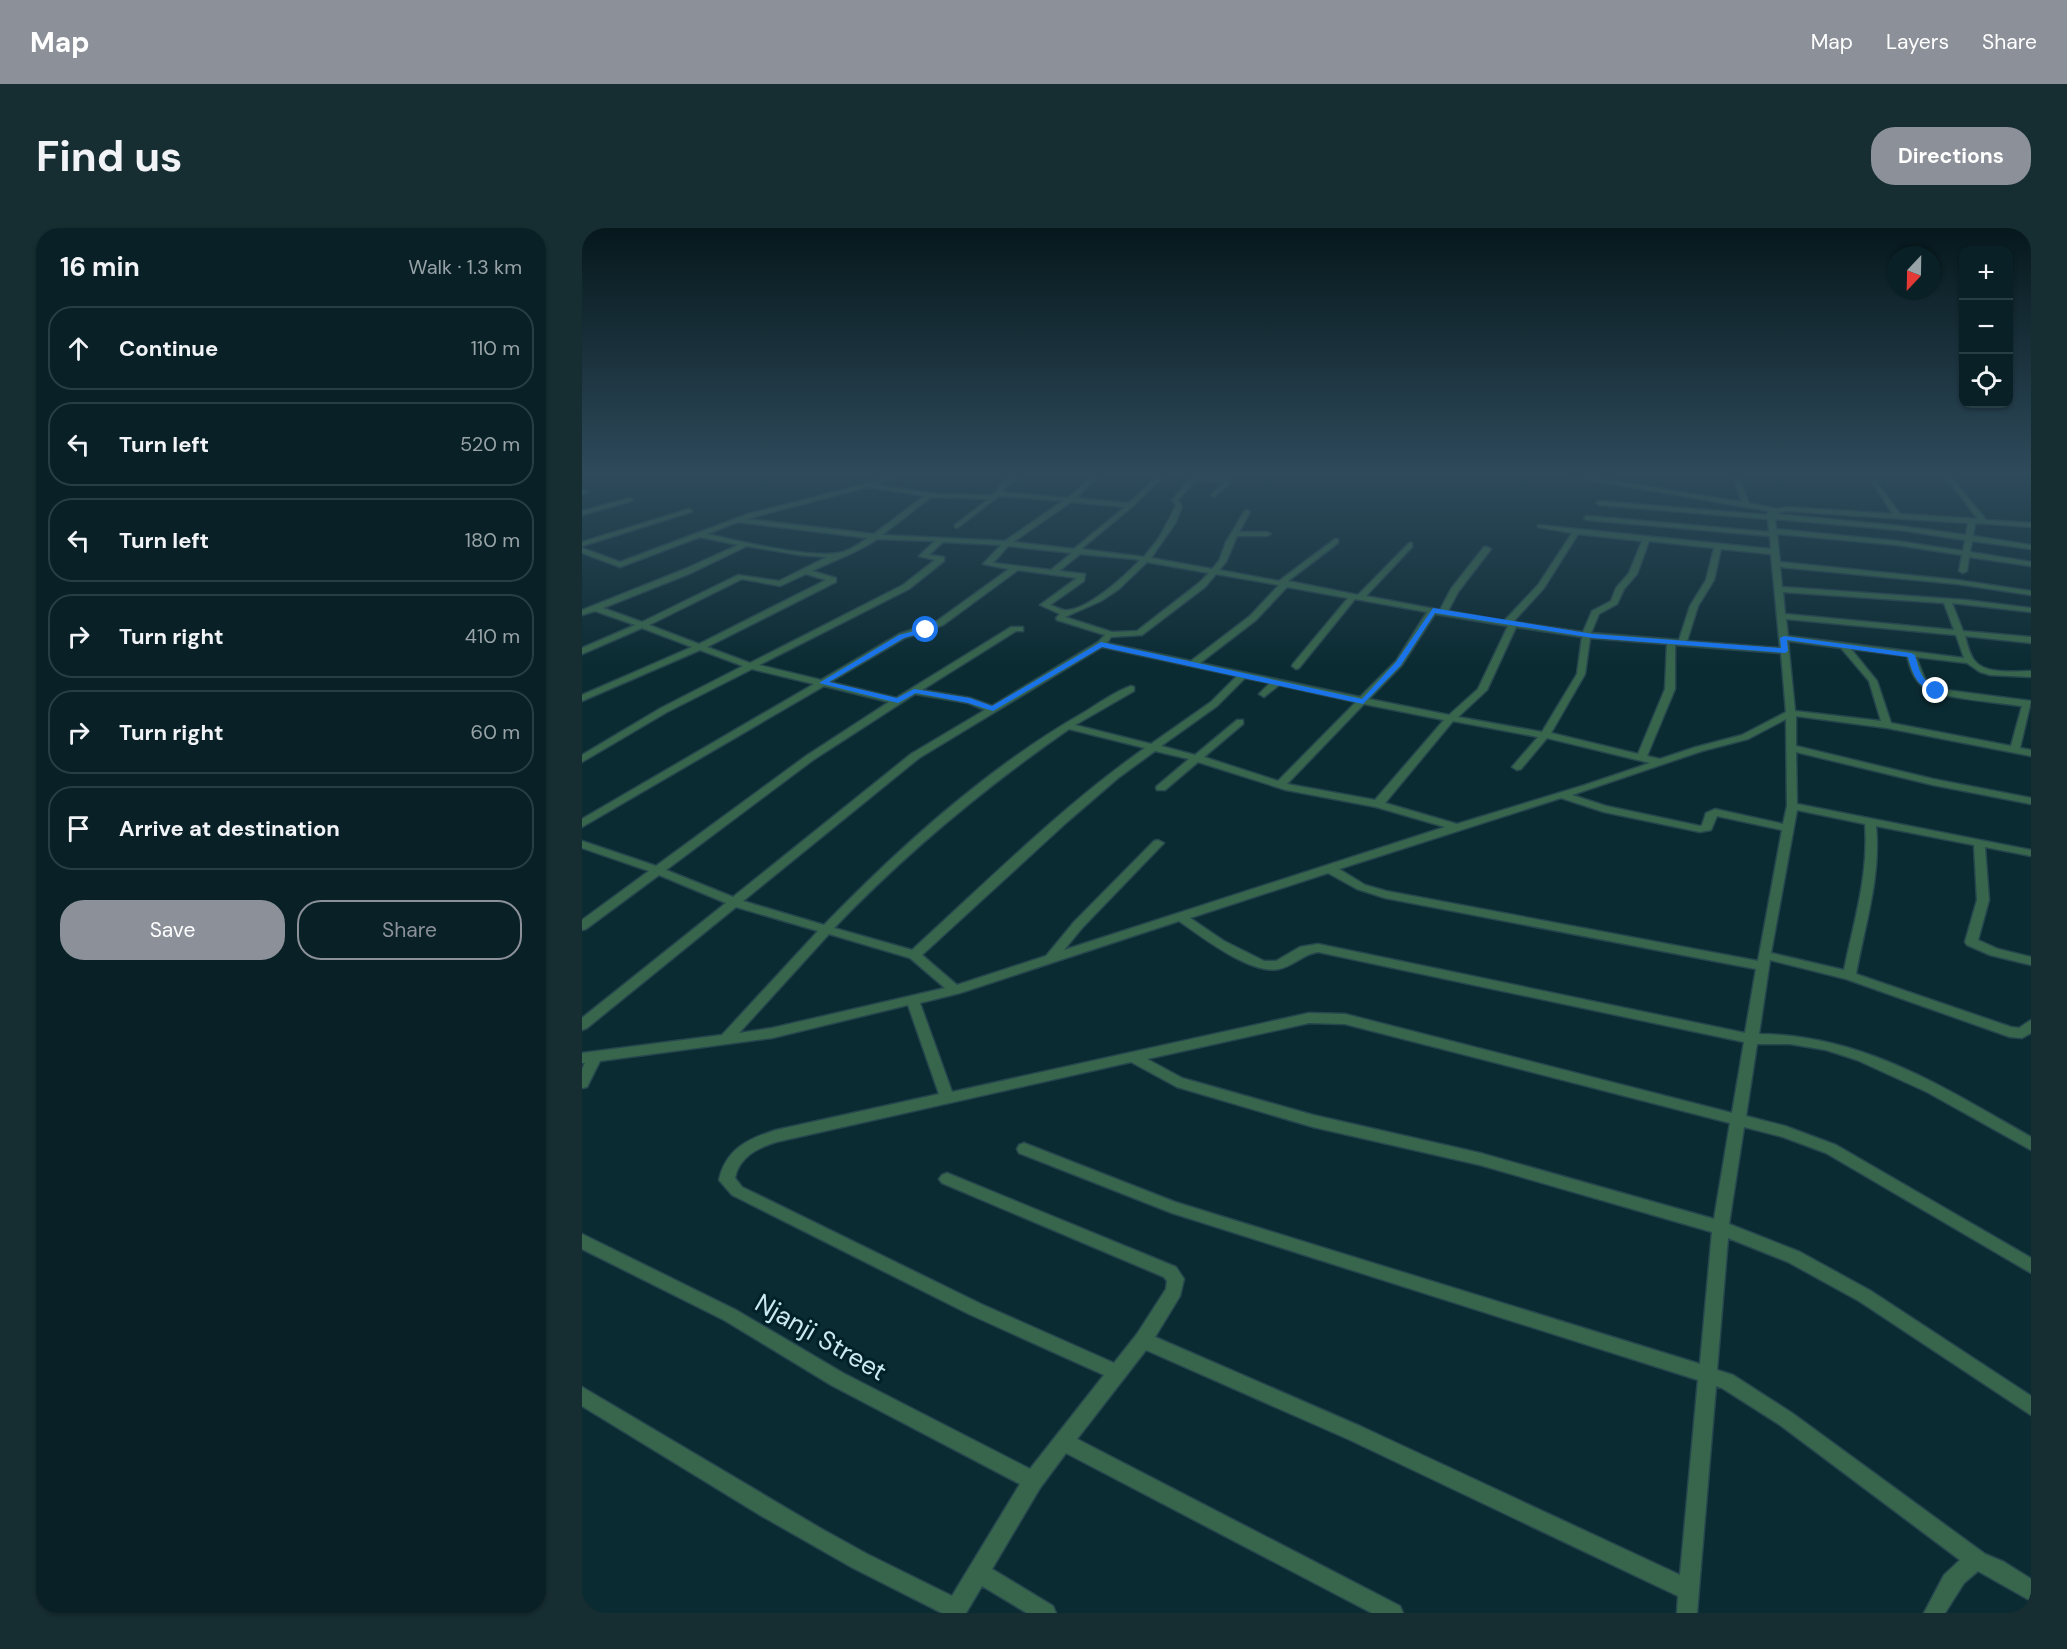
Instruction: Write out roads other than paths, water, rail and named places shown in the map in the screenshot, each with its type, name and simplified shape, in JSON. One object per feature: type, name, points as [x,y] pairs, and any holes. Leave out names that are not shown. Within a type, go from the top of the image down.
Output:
[{"type":"street","points":[[582,544],[603,538]]},
{"type":"street","points":[[582,550],[620,566],[689,538]]},
{"type":"street","points":[[715,538],[746,544],[838,555]]},
{"type":"street","points":[[582,651],[643,625],[741,577],[778,584],[838,555],[848,553],[872,538]]},
{"type":"street","points":[[884,538],[1006,544],[1145,558],[1510,624],[1586,635],[1682,644],[1844,646],[1970,661]]},
{"type":"street","points":[[1014,538],[987,564],[1083,578],[1045,604],[1065,613],[1076,612],[1109,592],[1145,558],[1161,538]]},
{"type":"street","points":[[1053,572],[1093,538]]},
{"type":"street","points":[[1118,647],[1188,596],[1216,570],[1232,538]]},
{"type":"street","points":[[1378,804],[1450,719],[1482,690],[1510,624],[1536,593],[1572,538]]},
{"type":"street","points":[[1625,538],[1718,547],[1837,571],[1856,569],[2031,593]]},
{"type":"street","points":[[1687,1613],[1721,1228],[1764,960],[1792,806],[1791,713],[1777,558],[1773,538]]},
{"type":"street","points":[[1836,538],[1896,543],[2031,564]]},
{"type":"street","points":[[1962,538],[2031,547]]},
{"type":"street","points":[[1963,571],[1970,539]]},
{"type":"street","points":[[1517,767],[1545,735],[1581,674],[1586,635],[1594,613],[1614,602],[1620,588],[1633,574],[1646,540]]},
{"type":"street","points":[[582,759],[664,710],[906,587],[941,559],[923,556],[940,541]]},
{"type":"street","points":[[1194,663],[1253,618],[1284,583],[1335,541]]},
{"type":"street","points":[[582,613],[688,572],[746,544]]},
{"type":"street","points":[[1296,666],[1357,597],[1409,545]]},
{"type":"street","points":[[1682,644],[1694,606],[1710,580],[1718,547]]},
{"type":"street","points":[[1280,785],[1399,663],[1487,549]]},
{"type":"street","points":[[582,824],[902,636],[940,623],[1016,568]]},
{"type":"street","points":[[582,698],[698,646],[833,580],[804,572]]},
{"type":"street","points":[[1780,589],[1947,601],[2031,610]]},
{"type":"street","points":[[1947,601],[1970,661],[1976,667],[1986,671],[2031,674]]},
{"type":"street","points":[[596,608],[752,666],[898,701]]},
{"type":"street","points":[[1065,613],[1060,618],[1063,620],[1110,635],[1139,633]]},
{"type":"street","points":[[1782,616],[2031,640]]},
{"type":"street","points":[[582,926],[659,871],[738,808],[898,701],[1014,629],[1020,629]]},
{"type":"street","points":[[582,1025],[915,756],[1101,644],[1110,635]]},
{"type":"street","points":[[1641,758],[1670,689],[1671,643]]},
{"type":"street","points":[[1101,644],[1450,719],[1545,735],[1659,762]]},
{"type":"street","points":[[1844,646],[1872,681],[1887,725]]},
{"type":"street","points":[[1911,655],[1917,676],[1925,686],[1936,691],[2029,704],[2015,748]]},
{"type":"street","points":[[914,955],[1037,842],[1151,746],[1218,703],[1243,675]]},
{"type":"street","points":[[1264,694],[1276,681]]},
{"type":"street","points":[[727,1038],[825,929],[954,809],[1020,757],[1131,688]]},
{"type":"street","points":[[914,691],[970,701],[993,709]]},
{"type":"street","points":[[582,1083],[588,1057],[772,1033],[955,990],[1659,762],[1745,737],[1791,713],[1887,725],[2015,748],[2031,753]]},
{"type":"street","points":[[1161,788],[1240,722]]},
{"type":"street","points":[[1067,726],[1196,758],[1280,785],[1378,804],[1460,828]]},
{"type":"street","points":[[1793,748],[1933,782],[2031,801]]},
{"type":"street","points":[[1561,795],[1604,809],[1701,829],[1707,828],[1710,815],[1715,812],[1787,828]]},
{"type":"street","points":[[1792,806],[2031,853]]},
{"type":"street","points":[[1849,976],[1856,935],[1864,914],[1874,855],[1870,822]]},
{"type":"street","points":[[1979,842],[1983,900],[1971,942],[2031,961]]},
{"type":"street","points":[[1050,959],[1101,900],[1158,843]]},
{"type":"street","points":[[582,844],[659,871],[733,901],[914,955],[955,990]]},
{"type":"street","points":[[1330,869],[1361,887],[1386,894],[1849,976],[2010,1032],[2022,1033],[2031,1025]]},
{"type":"street","points":[[1182,918],[1220,944],[1262,965],[1278,965],[1304,950],[1318,948],[1752,1039],[1779,1037],[1812,1042],[1863,1057],[1919,1082],[2031,1144]]},
{"type":"street","points":[[913,1000],[948,1099]]},
{"type":"street","points":[[1116,1372],[975,1309],[737,1191],[727,1180],[728,1168],[741,1151],[757,1141],[1309,1018],[1345,1020],[1785,1132],[1831,1149],[2031,1266]]},
{"type":"street","points":[[1133,1057],[1177,1082],[1313,1121],[1479,1159],[1721,1228],[1794,1257],[1865,1296],[2031,1406]]},
{"type":"street","points":[[1024,1149],[1172,1207],[1727,1381],[1786,1419],[1978,1561],[1997,1569],[2031,1591]]},
{"type":"street","points":[[582,1396],[705,1469],[792,1525],[955,1611],[1032,1481],[1143,1340],[1174,1291],[1176,1279],[1170,1272],[947,1179]]},
{"type":"street","name":"Njanji Street","points":[[582,1241],[730,1315],[837,1379],[1032,1481]]},
{"type":"street","points":[[1143,1340],[1355,1433],[1689,1590]]},
{"type":"street","points":[[1063,1442],[1393,1613]]},
{"type":"street","points":[[1934,1613],[1952,1580],[1964,1566],[1978,1561]]},
{"type":"street","points":[[978,1572],[1046,1613]]}]
